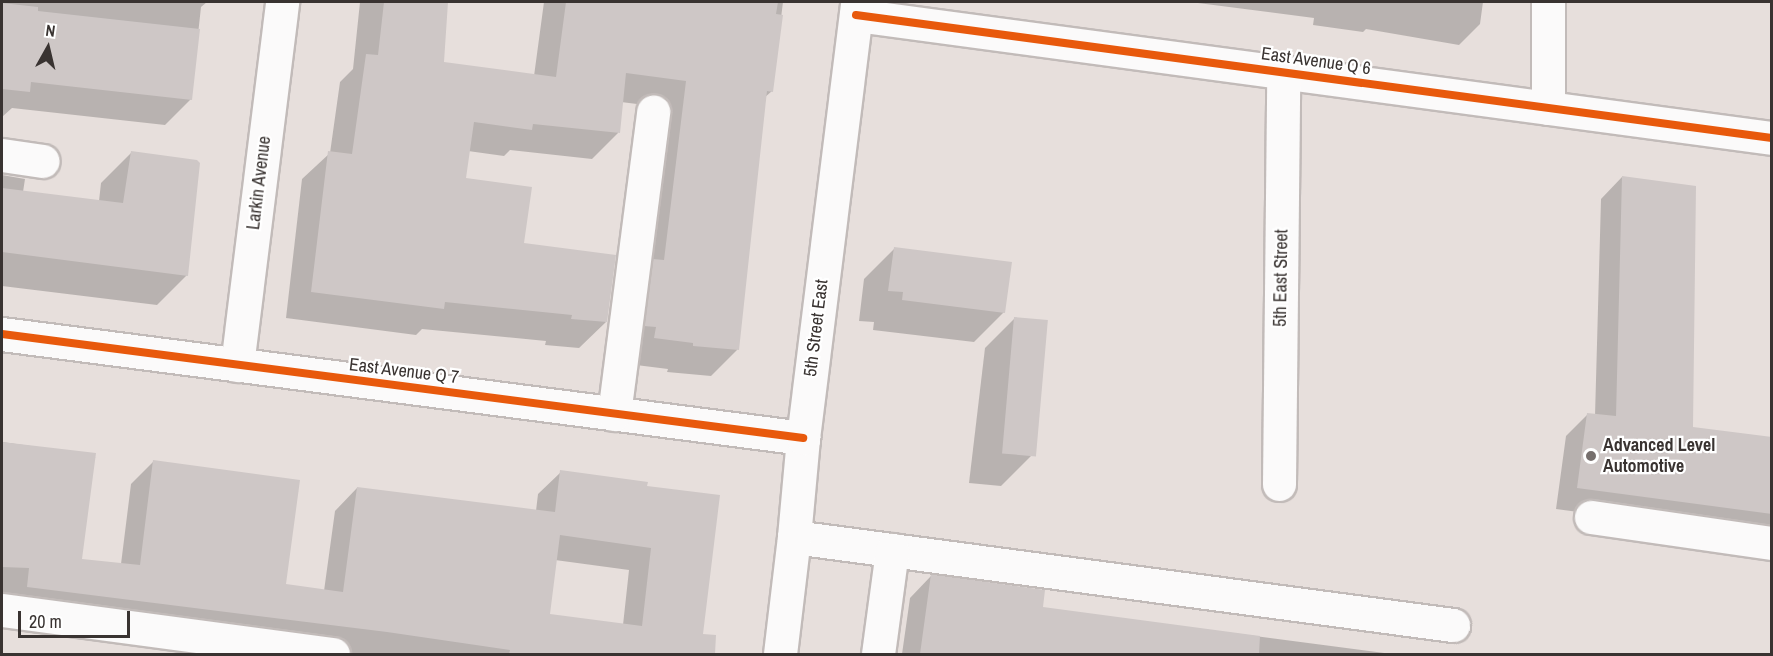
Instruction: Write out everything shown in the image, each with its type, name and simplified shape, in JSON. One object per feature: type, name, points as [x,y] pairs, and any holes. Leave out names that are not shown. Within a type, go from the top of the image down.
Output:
[{"type":"street","name":"Larkin Avenue","points":[[237,364],[282,2]]},
{"type":"street","points":[[1548,2],[1548,108]]},
{"type":"street","name":"East Avenue Q 6","points":[[857,8],[1283,72],[1772,138]]},
{"type":"street","name":"5th Street East","points":[[780,654],[794,537],[802,438],[857,8]]},
{"type":"street","name":"5th East Street","points":[[1279,484],[1283,72]]},
{"type":"street","points":[[614,414],[653,112]]},
{"type":"street","points":[[2,155],[43,161]]},
{"type":"street","name":"East Avenue Q 7","points":[[2,334],[802,438]]},
{"type":"street","points":[[1591,517],[1772,543]]},
{"type":"street","points":[[794,537],[1453,625]]},
{"type":"street","points":[[878,654],[892,550]]},
{"type":"street","points":[[2,610],[333,654]]},
{"type":"building","points":[[384,2],[448,2],[444,62],[556,77],[566,2],[778,2],[776,14],[783,15],[773,92],[767,91],[739,350],[693,346],[693,343],[654,338],[656,327],[644,326],[653,259],[664,260],[686,81],[626,73],[620,133],[533,124],[532,130],[474,122],[466,178],[532,187],[524,243],[616,255],[607,322],[571,319],[572,315],[445,302],[444,309],[311,292],[328,151],[352,154],[366,54],[378,55]]},
{"type":"building","points":[[2,3],[38,7],[38,11],[200,29],[192,100],[31,82],[30,92],[2,89]]},
{"type":"building","points":[[131,151],[197,160],[200,163],[188,276],[2,252],[2,188],[123,203]]},
{"type":"building","points":[[1622,176],[1696,186],[1693,427],[1772,437],[1772,514],[1577,488],[1587,413],[1616,416]]},
{"type":"building","points":[[894,247],[1012,262],[1005,313],[902,300],[903,292],[888,291]]},
{"type":"building","points":[[1014,317],[1048,320],[1036,456],[1002,453]]},
{"type":"building","points":[[2,442],[96,453],[82,559],[140,565],[153,460],[300,480],[286,584],[343,592],[357,487],[555,512],[560,470],[648,482],[647,486],[720,495],[703,634],[716,635],[715,654],[509,654],[510,650],[387,632],[27,587],[29,568],[2,567]],"holes":[[[560,535],[651,548],[642,626],[550,614]]]},
{"type":"building","points":[[931,574],[1045,590],[1043,607],[1260,636],[1259,654],[920,654]]},
{"type":"cycle path","points":[[856,15],[1772,138]]},
{"type":"cycle path","points":[[2,334],[803,438]]},
{"type":"place","name":"Advanced Level Automotive","points":[[1591,456]]}]
